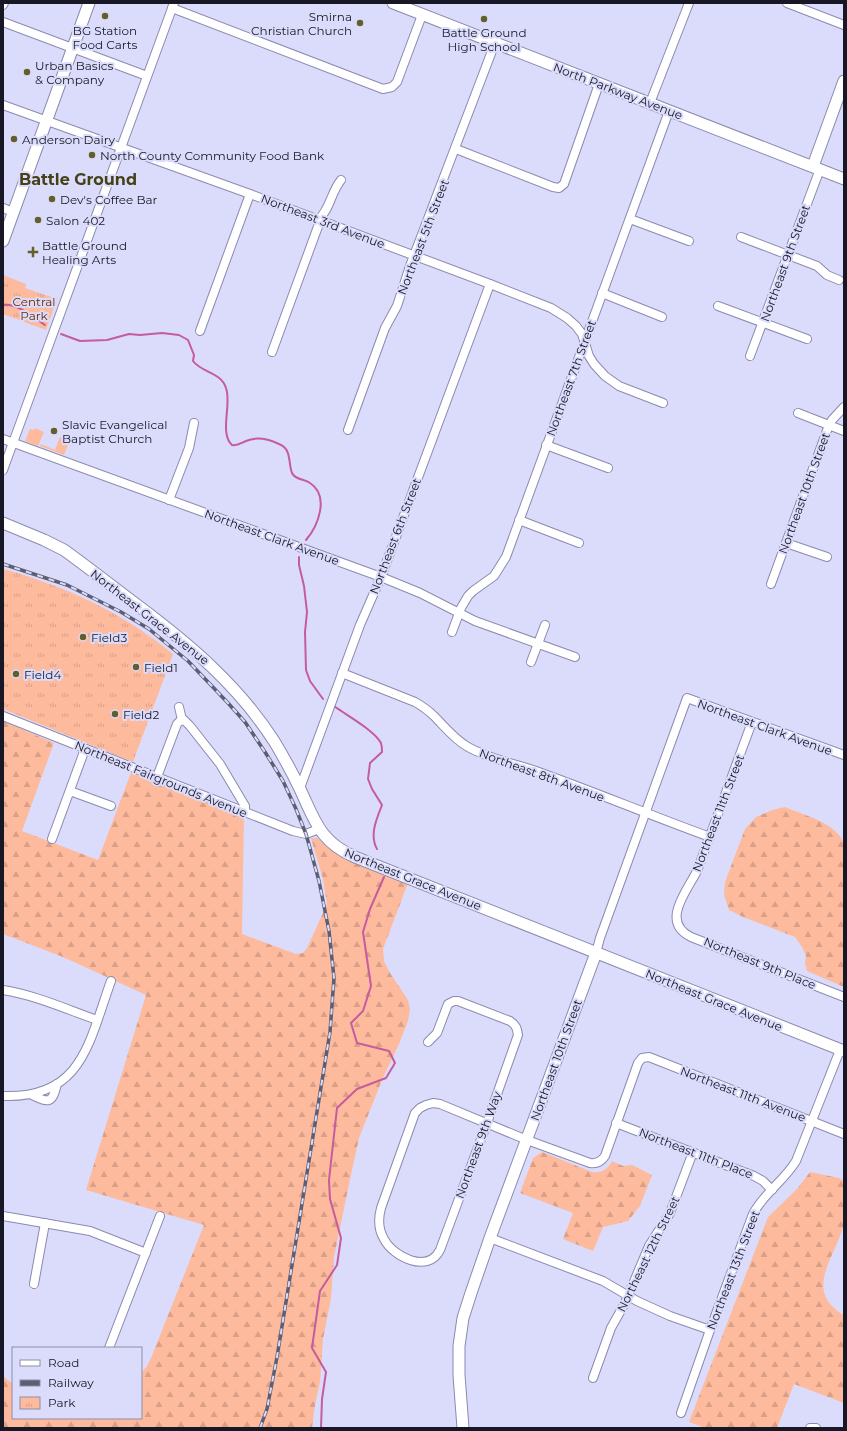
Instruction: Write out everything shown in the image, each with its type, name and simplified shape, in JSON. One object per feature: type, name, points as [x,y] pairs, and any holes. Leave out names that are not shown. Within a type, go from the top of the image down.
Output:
[{"type":"main road","points":[[3,241],[8,210],[46,121],[89,3]]},
{"type":"main road","name":"North Parkway Avenue","points":[[393,3],[844,179]]},
{"type":"main road","points":[[816,168],[844,80]]},
{"type":"main road","name":"Northeast Grace Avenue","points":[[3,524],[44,540],[64,550],[196,651],[231,686],[253,712],[273,741],[300,788],[319,829],[327,839],[347,853],[842,1050]]},
{"type":"main road","name":"Northeast 10th Street","points":[[463,1428],[459,1375],[459,1346],[463,1321],[490,1238],[596,953]]},
{"type":"street","points":[[650,103],[689,3]]},
{"type":"street","points":[[787,3],[844,25]]},
{"type":"street","points":[[3,470],[173,6],[380,89],[388,89],[397,82],[422,15]]},
{"type":"street","points":[[3,22],[147,76]]},
{"type":"street","name":"Northeast 5th Street","points":[[348,430],[385,328],[397,306],[495,43]]},
{"type":"street","points":[[456,149],[553,187],[560,188],[564,184],[599,84]]},
{"type":"street","name":"Northeast 3rd Avenue","points":[[3,105],[250,194],[542,304],[561,314],[576,326],[582,334],[586,350],[594,364],[612,381],[632,392],[663,403]]},
{"type":"street","name":"Northeast 7th Street","points":[[452,632],[468,596],[494,576],[506,557],[669,111]]},
{"type":"street","name":"Northeast 9th Street","points":[[750,356],[788,255],[816,168]]},
{"type":"street","points":[[272,352],[319,220],[340,180]]},
{"type":"street","points":[[200,331],[250,194]]},
{"type":"street","points":[[630,219],[689,241]]},
{"type":"street","points":[[741,237],[817,266],[827,276],[839,280]]},
{"type":"street","name":"Northeast 6th Street","points":[[300,788],[360,624],[381,577],[490,284]]},
{"type":"street","points":[[602,293],[662,317]]},
{"type":"street","points":[[718,306],[808,339]]},
{"type":"street","name":"Northeast 10th Street","points":[[771,584],[829,425],[844,407]]},
{"type":"street","points":[[798,413],[844,431]]},
{"type":"street","points":[[169,500],[189,448],[194,423]]},
{"type":"street","name":"Northeast Clark Avenue","points":[[3,439],[381,577],[420,593],[475,621],[575,657]]},
{"type":"street","points":[[546,445],[608,468]]},
{"type":"street","points":[[519,520],[579,543]]},
{"type":"street","points":[[786,542],[827,557]]},
{"type":"street","points":[[531,662],[545,625]]},
{"type":"street","name":"Northeast 8th Avenue","points":[[342,673],[414,702],[425,708],[454,737],[477,751],[501,761],[536,771],[710,837]]},
{"type":"street","name":"Northeast Clark Avenue","points":[[687,698],[844,755]]},
{"type":"street","name":"Northeast 10th Street","points":[[596,953],[600,938],[687,698]]},
{"type":"street","points":[[179,707],[182,720]]},
{"type":"street","name":"Northeast Fairgrounds Avenue","points":[[3,716],[293,832],[306,834],[319,829]]},
{"type":"street","points":[[157,777],[177,724],[182,720]]},
{"type":"street","points":[[182,720],[188,723],[220,764],[245,806],[245,812]]},
{"type":"street","name":"Northeast 11th Street","points":[[679,926],[676,918],[677,910],[685,891],[697,871],[752,722]]},
{"type":"street","points":[[52,838],[85,749]]},
{"type":"street","points":[[70,790],[111,806]]},
{"type":"street","name":"Northeast 9th Place","points":[[679,926],[684,932],[691,936],[844,997]]},
{"type":"street","points":[[3,1096],[32,1095],[42,1092],[57,1084],[70,1074],[86,1050],[111,981]]},
{"type":"street","points":[[3,990],[25,994],[97,1020]]},
{"type":"street","name":"Northeast 9th Way","points":[[428,1042],[437,1033],[448,1004],[454,1001],[458,1001],[510,1021],[515,1024],[518,1029],[518,1035],[487,1123],[440,1250],[432,1259],[422,1262],[415,1261],[395,1252],[384,1240],[379,1224],[381,1208],[416,1113],[420,1108],[433,1103],[440,1104],[487,1123]]},
{"type":"street","name":"Northeast 13th Street","points":[[681,1413],[752,1214],[758,1205],[787,1174],[796,1162],[811,1121],[842,1050]]},
{"type":"street","name":"Northeast 11th Avenue","points":[[616,1123],[636,1066],[642,1058],[652,1058],[844,1134]]},
{"type":"street","points":[[487,1123],[527,1140],[590,1162],[597,1163],[605,1156],[616,1123]]},
{"type":"street","name":"Northeast 11th Place","points":[[616,1123],[754,1176],[763,1181],[772,1190]]},
{"type":"street","name":"Northeast 12th Street","points":[[593,1378],[608,1336],[628,1295],[649,1246],[670,1213],[693,1152]]},
{"type":"street","points":[[3,1216],[90,1231],[146,1253]]},
{"type":"street","points":[[109,1347],[160,1216]]},
{"type":"street","points":[[34,1284],[45,1223]]},
{"type":"street","points":[[490,1238],[603,1281],[637,1301],[670,1316],[710,1330]]},
{"type":"street","points":[[810,1428],[816,1428]]},
{"type":"green space","name":"Central Park","points":[[3,275],[26,284],[25,288],[57,299],[46,330],[3,314]]},
{"type":"green space","points":[[35,428],[44,432],[38,446],[25,441],[30,429],[34,430]]},
{"type":"green space","points":[[60,437],[70,440],[64,455],[40,446],[41,444],[55,450]]},
{"type":"green space","points":[[3,569],[49,584],[93,602],[154,639],[173,654],[133,762],[3,709]]},
{"type":"green space","points":[[3,721],[54,743],[22,831],[98,860],[132,770],[244,815],[242,934],[296,954],[303,953],[307,948],[327,904],[323,879],[311,838],[317,838],[349,860],[408,883],[383,949],[384,961],[408,1000],[410,1009],[408,1021],[359,1138],[334,1257],[331,1298],[323,1339],[320,1382],[312,1428],[3,1428],[3,1376],[12,1383],[12,1419],[142,1419],[142,1372],[151,1358],[204,1225],[86,1190],[146,995],[63,957],[3,934]]},
{"type":"green space","points":[[785,807],[819,821],[835,830],[844,844],[844,987],[807,971],[805,963],[806,956],[795,937],[729,910],[724,895],[725,882],[745,829],[756,817],[772,810]]},
{"type":"green space","points":[[542,1152],[592,1172],[604,1170],[612,1161],[623,1166],[632,1165],[652,1175],[640,1206],[628,1221],[603,1227],[593,1251],[563,1239],[573,1213],[520,1193],[533,1158]]},
{"type":"green space","points":[[810,1172],[839,1178],[844,1181],[845,1206],[842,1231],[824,1276],[823,1286],[826,1297],[832,1306],[844,1315],[844,1403],[794,1384],[777,1428],[705,1428],[689,1422],[768,1217],[797,1189]]},
{"type":"waterway","points":[[3,305],[19,308],[45,325]]},
{"type":"waterway","points":[[61,334],[80,341],[107,340],[129,334],[140,335],[162,333],[179,335],[188,340],[194,355],[193,361],[224,383],[228,402],[226,433],[228,440],[232,445],[238,445],[250,439],[258,438],[283,446],[288,453],[293,475],[310,483],[320,495],[321,503],[318,519],[306,540]]},
{"type":"waterway","points":[[299,557],[307,612],[305,632],[306,670],[310,681],[323,699]]},
{"type":"waterway","points":[[334,706],[366,728],[377,738],[382,746],[382,752],[370,763],[368,779],[372,789],[382,805],[376,821],[374,832],[377,849]]},
{"type":"waterway","points":[[321,1428],[322,1399],[326,1372],[312,1348],[320,1291],[337,1265],[341,1238],[330,1199],[329,1180],[337,1108],[357,1089],[386,1078],[395,1063],[389,1051],[357,1043],[351,1023],[363,1011],[371,986],[363,932],[370,909],[384,877]]},
{"type":"railway","points":[[3,564],[67,585],[121,612],[149,629],[188,661],[245,722],[283,781],[306,834],[319,881],[329,931],[334,978],[330,1032],[277,1357],[267,1409],[260,1428]]},
{"type":"place","name":"BG Station Food Carts","points":[[105,16]]},
{"type":"place","name":"Battle Ground High School","points":[[484,19]]},
{"type":"place","name":"Smirna Christian Church","points":[[360,23]]},
{"type":"place","name":"Urban Basics & Company","points":[[27,72]]},
{"type":"place","name":"Anderson Dairy","points":[[14,139]]},
{"type":"place","name":"North County Community Food Bank","points":[[92,155]]},
{"type":"place","name":"Dev's Coffee Bar","points":[[52,199]]},
{"type":"place","name":"Salon 402","points":[[38,220]]},
{"type":"place","name":"Battle Ground Healing Arts","points":[[33,252]]},
{"type":"place","name":"Slavic Evangelical Baptist Church","points":[[54,431]]},
{"type":"place","name":"Field3","points":[[83,637]]},
{"type":"place","name":"Field1","points":[[136,667]]},
{"type":"place","name":"Field4","points":[[16,674]]},
{"type":"place","name":"Field2","points":[[115,714]]},
{"type":"district","name":"Battle Ground","points":[[78,179]]}]
